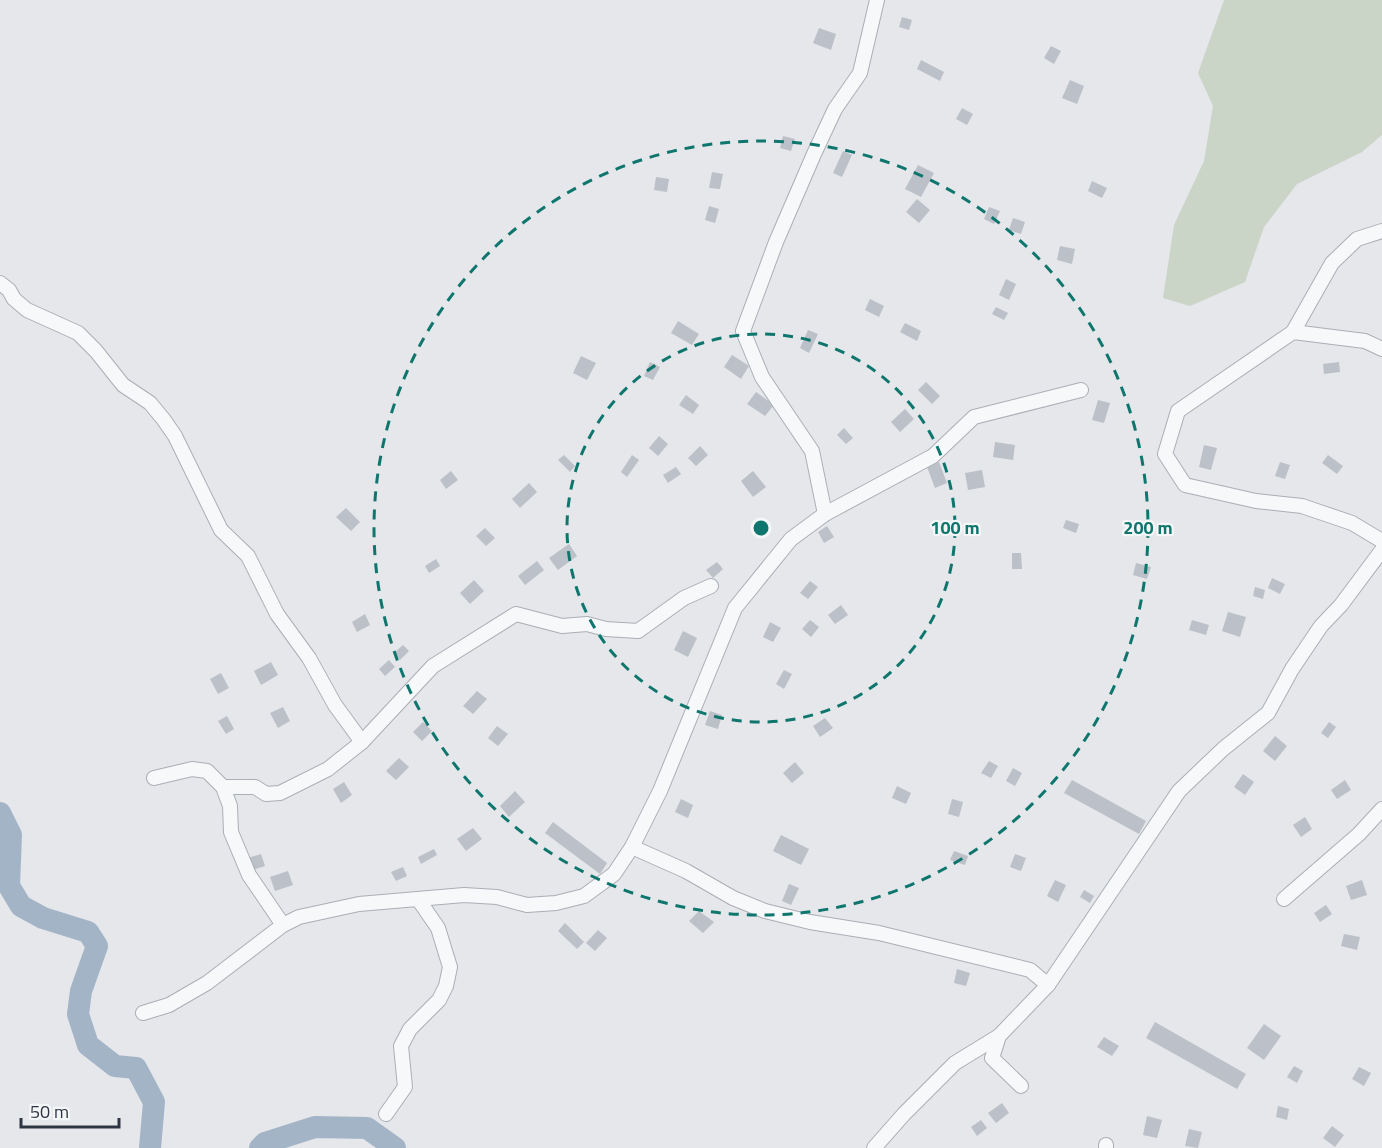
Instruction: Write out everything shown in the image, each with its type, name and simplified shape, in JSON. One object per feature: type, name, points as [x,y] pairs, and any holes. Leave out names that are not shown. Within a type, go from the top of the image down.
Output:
[{"type":"street","points":[[825,514],[813,452],[762,377],[743,331],[776,242],[814,154],[835,109],[860,73],[877,0]]},
{"type":"street","points":[[1382,231],[1357,239],[1332,263],[1293,332],[1178,411],[1165,454],[1185,485],[1256,501],[1302,506],[1352,523],[1382,541]]},
{"type":"street","points":[[0,283],[27,310],[78,333],[96,351],[123,385],[150,403],[164,420],[175,436],[221,530],[248,556],[277,614],[309,658],[335,705],[362,742]]},
{"type":"street","points":[[1293,332],[1365,341],[1382,349]]},
{"type":"street","points":[[143,1013],[169,1005],[207,983],[283,925],[299,917],[358,904],[464,895],[497,897],[527,905],[556,903],[584,896],[614,874],[632,847],[660,790],[735,608],[790,539],[825,514],[933,456],[974,417],[1081,390]]},
{"type":"street","points":[[874,1148],[955,1063],[999,1036],[1048,985],[1179,791],[1223,749],[1269,713],[1292,669],[1321,626],[1341,605],[1382,550]]},
{"type":"street","points":[[223,787],[255,788],[266,795],[280,793],[328,769],[362,742],[433,666],[516,614],[562,626],[587,624],[606,629],[638,631],[684,598],[711,586]]},
{"type":"street","points":[[154,778],[192,769],[207,771],[223,787],[230,806],[231,832],[249,875],[283,925]]},
{"type":"street","points":[[1284,899],[1359,834],[1382,809]]},
{"type":"street","points":[[632,847],[686,871],[733,898],[765,911],[810,922],[879,933],[1030,970],[1048,985]]},
{"type":"street","points":[[386,1114],[405,1087],[400,1046],[410,1029],[440,1000],[450,967],[438,928],[418,899]]},
{"type":"street","points":[[999,1036],[992,1058],[1021,1086]]},
{"type":"shaded area","points":[[1224,0],[1382,0],[1382,135],[1362,152],[1297,184],[1264,227],[1245,282],[1190,306],[1163,298],[1174,225],[1204,161],[1213,106],[1198,73]]},
{"type":"building","points":[[902,17],[912,20],[909,30],[899,27]]},
{"type":"building","points":[[819,28],[836,34],[831,50],[813,43]]},
{"type":"building","points":[[1051,46],[1061,51],[1054,64],[1044,58]]},
{"type":"building","points":[[921,60],[944,72],[940,81],[917,69]]},
{"type":"building","points":[[1070,80],[1084,86],[1077,104],[1062,98]]},
{"type":"building","points":[[962,108],[973,114],[967,125],[956,119]]},
{"type":"building","points":[[783,136],[795,139],[791,151],[780,148]]},
{"type":"building","points":[[843,151],[852,155],[842,177],[833,173]]},
{"type":"building","points":[[918,165],[934,173],[921,197],[905,189]]},
{"type":"building","points":[[712,172],[723,174],[720,189],[709,188]]},
{"type":"building","points":[[656,177],[669,179],[667,192],[654,190]]},
{"type":"building","points":[[1092,181],[1107,188],[1102,198],[1088,191]]},
{"type":"building","points":[[917,199],[930,210],[919,223],[906,212]]},
{"type":"building","points":[[709,206],[719,209],[715,223],[705,220]]},
{"type":"building","points":[[989,207],[1000,211],[994,224],[984,219]]},
{"type":"building","points":[[1013,218],[1025,222],[1021,234],[1009,230]]},
{"type":"building","points":[[1060,246],[1075,249],[1072,264],[1057,260]]},
{"type":"building","points":[[1006,279],[1016,284],[1009,300],[999,295]]},
{"type":"building","points":[[870,299],[884,306],[879,317],[865,310]]},
{"type":"building","points":[[996,307],[1008,313],[1004,320],[992,314]]},
{"type":"building","points":[[678,321],[699,334],[692,345],[671,333]]},
{"type":"building","points":[[905,323],[921,331],[917,341],[900,332]]},
{"type":"building","points":[[808,330],[818,334],[809,353],[800,348]]},
{"type":"building","points":[[732,355],[749,366],[741,379],[724,367]]},
{"type":"building","points":[[581,356],[596,363],[587,380],[573,373]]},
{"type":"building","points":[[650,362],[660,367],[653,380],[644,376]]},
{"type":"building","points":[[1339,362],[1340,372],[1324,374],[1323,364]]},
{"type":"building","points":[[926,382],[940,396],[932,404],[918,390]]},
{"type":"building","points":[[756,392],[774,405],[765,416],[747,404]]},
{"type":"building","points":[[686,395],[699,405],[693,414],[679,405]]},
{"type":"building","points":[[1098,400],[1110,403],[1104,423],[1092,420]]},
{"type":"building","points":[[905,409],[914,419],[900,432],[891,422]]},
{"type":"building","points":[[844,428],[853,438],[846,444],[837,435]]},
{"type":"building","points":[[659,436],[668,444],[658,456],[649,448]]},
{"type":"building","points":[[995,442],[1015,445],[1013,460],[993,457]]},
{"type":"building","points":[[1204,445],[1217,448],[1211,470],[1199,467]]},
{"type":"building","points":[[700,446],[708,455],[696,466],[688,458]]},
{"type":"building","points":[[564,455],[575,466],[570,472],[558,460]]},
{"type":"building","points":[[632,455],[639,460],[627,477],[621,472]]},
{"type":"building","points":[[1328,455],[1343,466],[1337,474],[1322,463]]},
{"type":"building","points":[[939,462],[947,483],[935,488],[927,467]]},
{"type":"building","points":[[1280,462],[1290,465],[1285,479],[1275,476]]},
{"type":"building","points":[[676,467],[681,474],[668,483],[663,475]]},
{"type":"building","points":[[982,470],[985,487],[968,490],[965,473]]},
{"type":"building","points":[[451,471],[458,480],[446,489],[440,480]]},
{"type":"building","points":[[753,471],[766,487],[753,497],[741,481]]},
{"type":"building","points":[[529,483],[537,492],[520,508],[512,499]]},
{"type":"building","points":[[346,508],[360,522],[351,531],[336,517]]},
{"type":"building","points":[[1066,520],[1079,524],[1076,533],[1063,528]]},
{"type":"building","points":[[827,526],[834,537],[824,543],[818,532]]},
{"type":"building","points":[[485,528],[495,538],[486,546],[476,536]]},
{"type":"building","points":[[569,544],[577,556],[558,570],[549,558]]},
{"type":"building","points":[[1012,553],[1021,553],[1022,569],[1012,569]]},
{"type":"building","points":[[436,559],[440,566],[429,573],[425,566]]},
{"type":"building","points":[[537,561],[544,570],[525,585],[518,576]]},
{"type":"building","points":[[717,562],[723,569],[713,578],[706,570]]},
{"type":"building","points":[[1136,563],[1151,567],[1147,579],[1133,575]]},
{"type":"building","points":[[1272,578],[1285,584],[1280,594],[1268,588]]},
{"type":"building","points":[[474,580],[484,591],[470,604],[460,593]]},
{"type":"building","points":[[810,581],[818,587],[808,599],[800,593]]},
{"type":"building","points":[[1255,587],[1265,590],[1263,599],[1253,596]]},
{"type":"building","points":[[841,605],[848,615],[835,624],[828,615]]},
{"type":"building","points":[[1228,612],[1246,617],[1240,637],[1222,631]]},
{"type":"building","points":[[365,614],[370,625],[357,632],[352,622]]},
{"type":"building","points":[[810,620],[819,627],[811,637],[802,629]]},
{"type":"building","points":[[1192,620],[1209,625],[1206,635],[1189,630]]},
{"type":"building","points":[[770,622],[781,628],[773,642],[763,637]]},
{"type":"building","points":[[683,631],[697,638],[688,657],[674,650]]},
{"type":"building","points":[[403,645],[409,651],[400,660],[394,653]]},
{"type":"building","points":[[389,660],[395,667],[385,676],[379,669]]},
{"type":"building","points":[[271,662],[278,675],[261,685],[254,671]]},
{"type":"building","points":[[784,670],[792,674],[784,689],[776,684]]},
{"type":"building","points":[[221,673],[229,688],[218,694],[210,679]]},
{"type":"building","points":[[477,691],[487,699],[473,714],[463,706]]},
{"type":"building","points":[[283,707],[290,721],[278,728],[270,713]]},
{"type":"building","points":[[710,711],[722,715],[718,729],[705,725]]},
{"type":"building","points":[[227,716],[234,729],[226,734],[218,721]]},
{"type":"building","points":[[825,718],[833,728],[820,737],[813,726]]},
{"type":"building","points":[[423,722],[432,731],[422,741],[413,732]]},
{"type":"building","points":[[1329,722],[1336,727],[1328,738],[1321,733]]},
{"type":"building","points":[[497,726],[508,734],[498,746],[488,738]]},
{"type":"building","points":[[1275,736],[1287,746],[1275,761],[1263,751]]},
{"type":"building","points":[[399,758],[409,767],[396,780],[386,771]]},
{"type":"building","points":[[989,761],[998,766],[991,778],[981,773]]},
{"type":"building","points":[[795,762],[804,773],[792,783],[783,773]]},
{"type":"building","points":[[1013,768],[1022,773],[1015,786],[1006,781]]},
{"type":"building","points":[[1243,774],[1254,782],[1245,795],[1234,787]]},
{"type":"building","points":[[1072,780],[1146,821],[1139,834],[1064,793]]},
{"type":"building","points":[[1345,780],[1351,790],[1337,799],[1331,790]]},
{"type":"building","points":[[344,782],[352,795],[341,803],[333,789]]},
{"type":"building","points":[[897,786],[911,793],[906,804],[892,798]]},
{"type":"building","points":[[515,791],[525,802],[509,817],[500,806]]},
{"type":"building","points":[[681,799],[693,805],[688,818],[675,812]]},
{"type":"building","points":[[952,799],[963,802],[959,817],[948,814]]},
{"type":"building","points":[[1305,817],[1312,829],[1301,837],[1293,825]]},
{"type":"building","points":[[553,822],[607,863],[600,874],[545,833]]},
{"type":"building","points":[[473,828],[482,839],[466,851],[457,839]]},
{"type":"building","points":[[781,835],[809,849],[801,865],[773,851]]},
{"type":"building","points":[[434,849],[437,855],[421,864],[418,857]]},
{"type":"building","points":[[954,851],[968,856],[965,865],[950,860]]},
{"type":"building","points":[[261,854],[265,866],[252,870],[248,858]]},
{"type":"building","points":[[1015,854],[1026,858],[1021,871],[1010,867]]},
{"type":"building","points":[[403,867],[407,876],[396,881],[391,872]]},
{"type":"building","points":[[288,871],[293,885],[275,891],[270,877]]},
{"type":"building","points":[[1055,880],[1066,885],[1058,902],[1047,896]]},
{"type":"building","points":[[1362,880],[1367,895],[1351,900],[1346,886]]},
{"type":"building","points":[[789,884],[799,888],[791,905],[782,901]]},
{"type":"building","points":[[1084,890],[1094,896],[1090,903],[1080,897]]},
{"type":"building","points":[[1326,905],[1332,914],[1320,922],[1314,913]]},
{"type":"building","points":[[699,911],[714,922],[703,933],[689,921]]},
{"type":"building","points":[[565,923],[584,942],[577,949],[558,931]]},
{"type":"building","points":[[598,930],[607,938],[595,951],[586,943]]},
{"type":"building","points":[[1344,934],[1360,937],[1357,950],[1341,946]]},
{"type":"building","points":[[957,969],[970,973],[966,986],[954,983]]},
{"type":"building","points":[[1155,1022],[1246,1074],[1237,1089],[1146,1038]]},
{"type":"building","points":[[1264,1024],[1281,1036],[1264,1060],[1247,1048]]},
{"type":"building","points":[[1104,1037],[1119,1046],[1112,1056],[1097,1047]]},
{"type":"building","points":[[1294,1066],[1303,1071],[1297,1083],[1287,1077]]},
{"type":"building","points":[[1359,1067],[1371,1073],[1364,1086],[1352,1079]]},
{"type":"building","points":[[1002,1103],[1009,1113],[996,1123],[988,1113]]},
{"type":"building","points":[[1278,1106],[1289,1109],[1287,1120],[1276,1117]]},
{"type":"building","points":[[1147,1116],[1162,1120],[1157,1138],[1143,1135]]},
{"type":"building","points":[[981,1120],[987,1128],[977,1136],[971,1127]]},
{"type":"building","points":[[1332,1126],[1344,1135],[1335,1147],[1323,1138]]},
{"type":"building","points":[[1189,1129],[1202,1132],[1198,1148],[1185,1146]]},
{"type":"waterway","points":[[0,813],[11,835],[9,886],[21,906],[43,918],[88,932],[97,946],[81,991],[78,1014],[88,1045],[115,1066],[136,1068],[154,1102],[150,1148]]},
{"type":"waterway","points":[[260,1148],[265,1143],[315,1127],[367,1128],[395,1148]]}]
